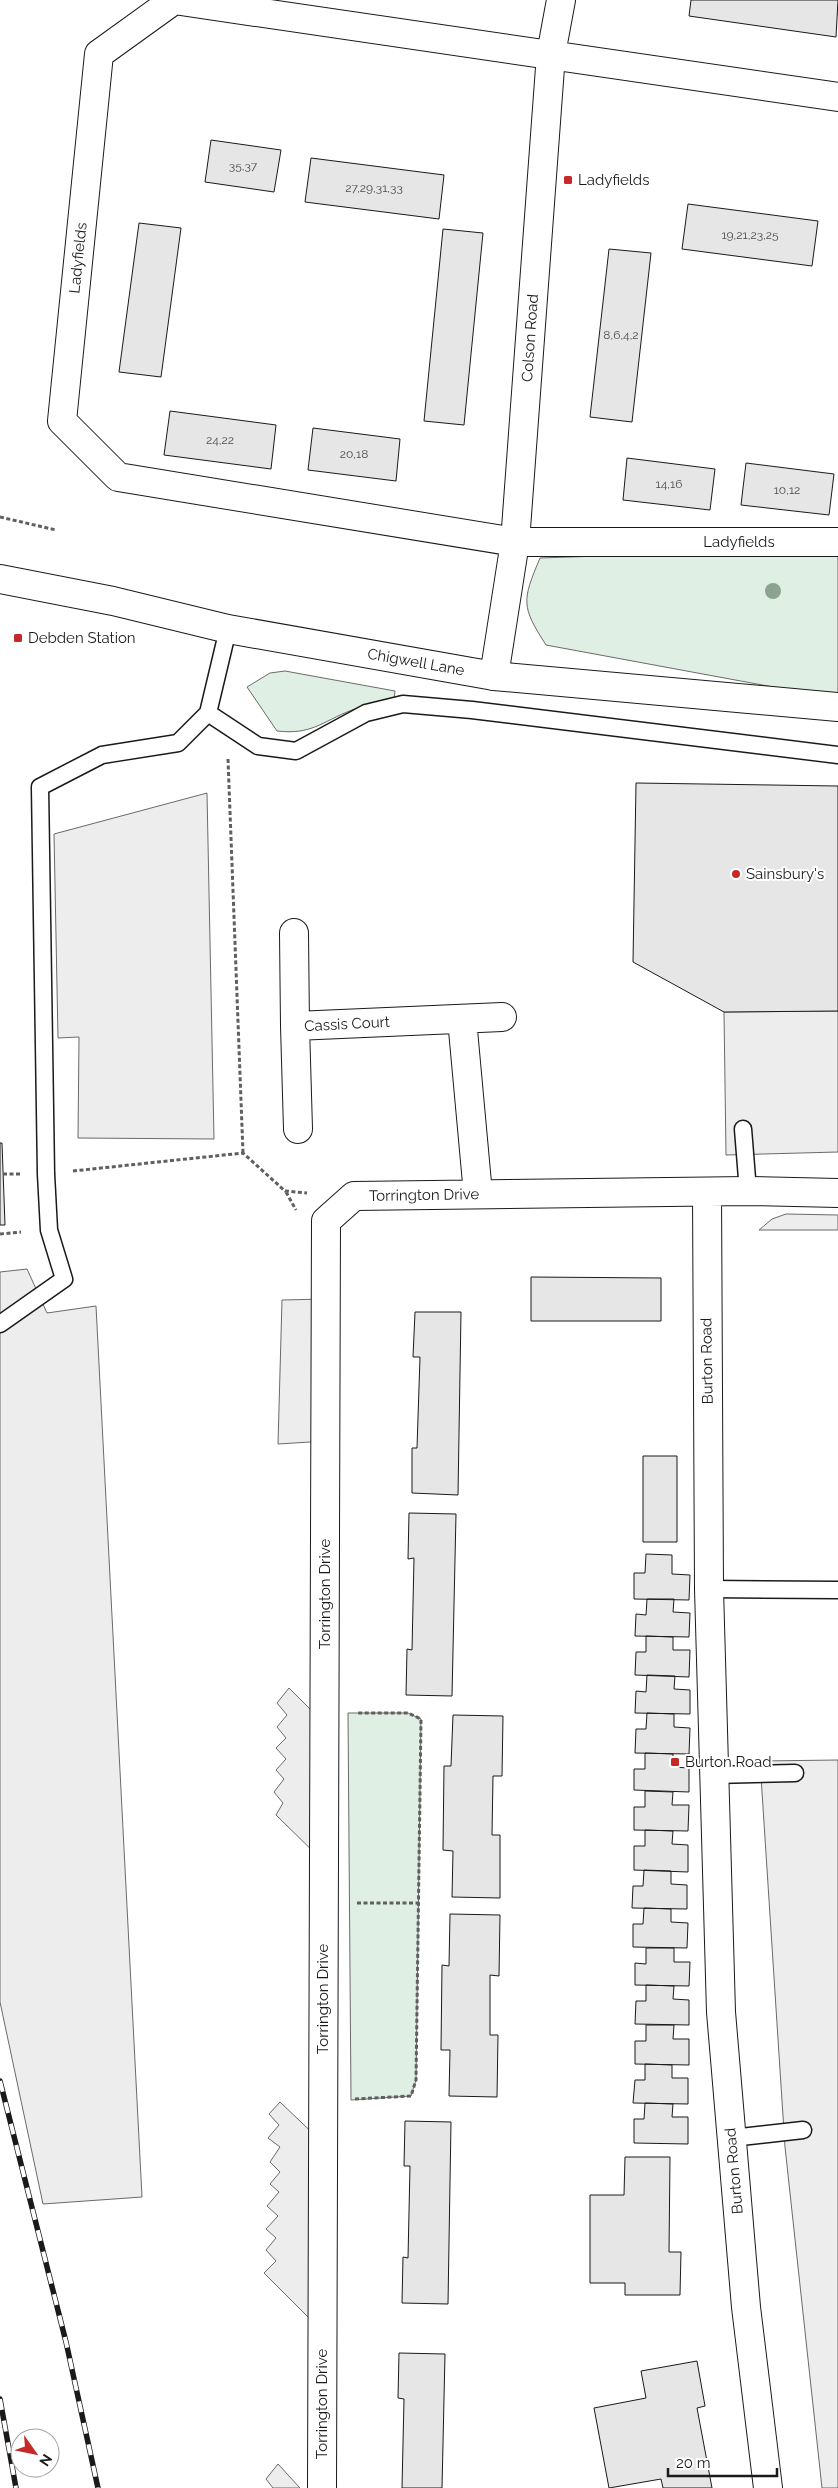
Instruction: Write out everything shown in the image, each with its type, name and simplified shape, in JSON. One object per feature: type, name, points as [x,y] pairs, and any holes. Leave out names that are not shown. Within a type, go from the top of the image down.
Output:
[{"type":"street","name":"Ladyfields","points":[[838,97],[174,0],[99,54],[62,421],[118,477],[515,542],[838,542]]},
{"type":"street","name":"Colson Road","points":[[494,676],[515,542],[551,54],[561,0]]},
{"type":"street","name":"Chigwell Lane","points":[[0,579],[113,601],[228,629],[494,676],[838,707]]},
{"type":"street","name":"Cassis Court","points":[[294,932],[295,1026],[502,1017]]},
{"type":"street","points":[[462,1019],[478,1194]]},
{"type":"street","points":[[295,1026],[298,1129]]},
{"type":"street","name":"Torrington Drive","points":[[322,2488],[326,1221],[354,1196],[748,1191],[838,1193]]},
{"type":"street","name":"Burton Road","points":[[707,1192],[709,1590],[721,2012],[746,2307],[768,2488]]},
{"type":"lane","points":[[0,1324],[64,1279],[49,1230],[46,1174],[49,955],[40,787],[102,755],[178,743],[208,713],[228,629]]},
{"type":"lane","points":[[208,713],[258,746],[296,751],[366,714],[403,704],[472,710],[838,756]]},
{"type":"lane","points":[[743,1129],[748,1191]]},
{"type":"lane","points":[[709,1590],[838,1590]]},
{"type":"lane","points":[[714,1775],[795,1773]]},
{"type":"lane","points":[[732,2138],[803,2130]]},
{"type":"path","points":[[0,517],[56,530]]},
{"type":"path","points":[[208,713],[228,743],[242,1153],[285,1191],[354,1196]]},
{"type":"path","points":[[3,1174],[46,1174],[242,1153]]},
{"type":"path","points":[[323,2100],[412,2096],[416,2080],[421,1719],[408,1714],[325,1712]]},
{"type":"path","points":[[324,1904],[419,1903]]},
{"type":"green space","points":[[838,548],[838,699],[546,645],[528,612],[527,594],[540,558]]},
{"type":"green space","points":[[285,671],[395,691],[394,700],[357,708],[308,729],[289,732],[277,731],[247,687],[270,673]]},
{"type":"green space","points":[[348,1713],[408,1713],[421,1719],[416,2080],[411,2096],[351,2100]]},
{"type":"shaded area","points":[[207,793],[214,1139],[78,1138],[79,1037],[58,1038],[54,834]]},
{"type":"shaded area","points":[[838,1011],[838,1152],[726,1155],[724,1012]]},
{"type":"shaded area","points":[[786,1214],[838,1215],[838,1230],[759,1230],[772,1219]]},
{"type":"shaded area","points":[[27,1269],[47,1313],[96,1306],[142,2197],[43,2204],[0,2002],[0,1272]]},
{"type":"shaded area","points":[[326,1299],[326,1441],[278,1444],[282,1300]]},
{"type":"shaded area","points":[[289,1688],[324,1723],[324,1862],[276,1815],[283,1803],[274,1792],[284,1779],[276,1770],[286,1759],[276,1748],[286,1738],[277,1727],[287,1715],[277,1703]]},
{"type":"shaded area","points":[[838,1760],[838,2488],[822,2488],[785,2147],[760,1761]]},
{"type":"shaded area","points":[[280,2102],[323,2143],[322,2331],[264,2273],[276,2261],[266,2250],[276,2238],[266,2229],[278,2216],[267,2206],[279,2192],[270,2184],[280,2172],[270,2162],[280,2147],[268,2138],[279,2125],[269,2114]]},
{"type":"shaded area","points":[[278,2464],[300,2488],[273,2488],[266,2479]]},
{"type":"building","points":[[691,0],[838,0],[836,37],[689,16]]},
{"type":"building","points":[[211,140],[281,150],[274,192],[205,182]]},
{"type":"building","points":[[311,158],[444,175],[439,219],[305,202]]},
{"type":"building","points":[[688,204],[818,221],[812,266],[682,249]]},
{"type":"building","points":[[139,223],[181,228],[161,377],[119,372]]},
{"type":"building","points":[[443,229],[483,233],[464,425],[424,421]]},
{"type":"building","points":[[609,249],[651,253],[632,422],[590,417]]},
{"type":"building","points":[[170,411],[276,425],[271,469],[164,455]]},
{"type":"building","points":[[313,428],[400,439],[396,481],[308,470]]},
{"type":"building","points":[[627,458],[715,469],[710,510],[623,500]]},
{"type":"building","points":[[746,463],[834,474],[829,515],[741,505]]},
{"type":"building","name":"Sainsbury's","points":[[636,783],[838,786],[838,1011],[724,1012],[633,962]]},
{"type":"building","points":[[0,1143],[2,1143],[5,1225],[0,1225]]},
{"type":"building","points":[[531,1277],[661,1278],[661,1321],[531,1321]]},
{"type":"building","points":[[415,1312],[461,1312],[458,1495],[412,1493],[412,1448],[417,1448],[420,1357],[413,1357]]},
{"type":"building","points":[[643,1456],[677,1456],[677,1542],[643,1542]]},
{"type":"building","points":[[409,1513],[456,1514],[452,1696],[406,1695],[407,1649],[412,1650],[414,1558],[408,1559]]},
{"type":"building","points":[[646,1554],[672,1555],[672,1574],[690,1575],[689,1600],[634,1599],[634,1573],[645,1573]]},
{"type":"building","points":[[647,1599],[674,1599],[673,1612],[690,1613],[689,1637],[635,1636],[636,1614],[646,1615]]},
{"type":"building","points":[[646,1636],[673,1637],[673,1650],[690,1650],[689,1677],[635,1675],[636,1652],[646,1652]]},
{"type":"building","points":[[647,1675],[675,1676],[674,1689],[690,1690],[690,1714],[635,1713],[636,1691],[646,1692]]},
{"type":"building","points":[[647,1713],[674,1714],[674,1727],[690,1728],[689,1754],[635,1753],[636,1729],[646,1729]]},
{"type":"building","points":[[453,1715],[503,1716],[502,1776],[493,1776],[492,1835],[500,1835],[500,1898],[452,1897],[453,1851],[443,1850],[444,1766],[451,1766]]},
{"type":"building","points":[[645,1753],[673,1754],[673,1767],[689,1768],[689,1792],[634,1790],[634,1769],[645,1769]]},
{"type":"building","points":[[645,1791],[673,1792],[672,1805],[689,1805],[688,1831],[634,1830],[634,1807],[645,1807]]},
{"type":"building","points":[[645,1830],[673,1831],[672,1844],[688,1845],[688,1872],[634,1870],[634,1846],[645,1846]]},
{"type":"building","points":[[644,1870],[671,1871],[671,1884],[687,1885],[687,1909],[632,1908],[633,1886],[643,1886]]},
{"type":"building","points":[[644,1908],[671,1909],[671,1922],[688,1923],[687,1948],[633,1947],[633,1924],[643,1924]]},
{"type":"building","points":[[450,1914],[500,1915],[499,1976],[490,1975],[490,2035],[498,2035],[497,2097],[449,2096],[450,2050],[441,2050],[442,1965],[449,1966]]},
{"type":"building","points":[[646,1948],[674,1948],[674,1962],[690,1962],[689,1986],[635,1985],[635,1963],[646,1964]]},
{"type":"building","points":[[646,1985],[674,1986],[673,1999],[689,2000],[689,2025],[635,2024],[636,2001],[646,2001]]},
{"type":"building","points":[[646,2025],[674,2025],[673,2039],[689,2039],[689,2065],[635,2064],[635,2041],[646,2041]]},
{"type":"building","points":[[645,2064],[672,2065],[672,2078],[688,2078],[688,2104],[633,2103],[635,2080],[645,2080]]},
{"type":"building","points":[[645,2103],[673,2104],[672,2117],[688,2117],[688,2144],[634,2143],[634,2119],[644,2119]]},
{"type":"building","points":[[405,2121],[451,2122],[448,2304],[402,2303],[403,2257],[408,2258],[410,2166],[404,2166]]},
{"type":"building","points":[[625,2157],[670,2157],[669,2252],[681,2252],[680,2295],[625,2295],[625,2283],[590,2283],[590,2195],[624,2195]]},
{"type":"building","points":[[399,2353],[445,2354],[442,2488],[402,2488],[404,2399],[398,2398]]},
{"type":"building","points":[[697,2361],[705,2406],[697,2408],[712,2488],[663,2488],[661,2479],[609,2488],[594,2408],[646,2398],[641,2371]]},
{"type":"railway","points":[[0,2081],[66,2342],[98,2488]]},
{"type":"railway","points":[[0,2399],[16,2488]]},
{"type":"place","name":"Ladyfields","points":[[568,180]]},
{"type":"place","name":"Debden Station","points":[[18,638]]},
{"type":"place","name":"Sainsbury's","points":[[736,874]]},
{"type":"place","name":"Burton Road","points":[[675,1762]]}]
